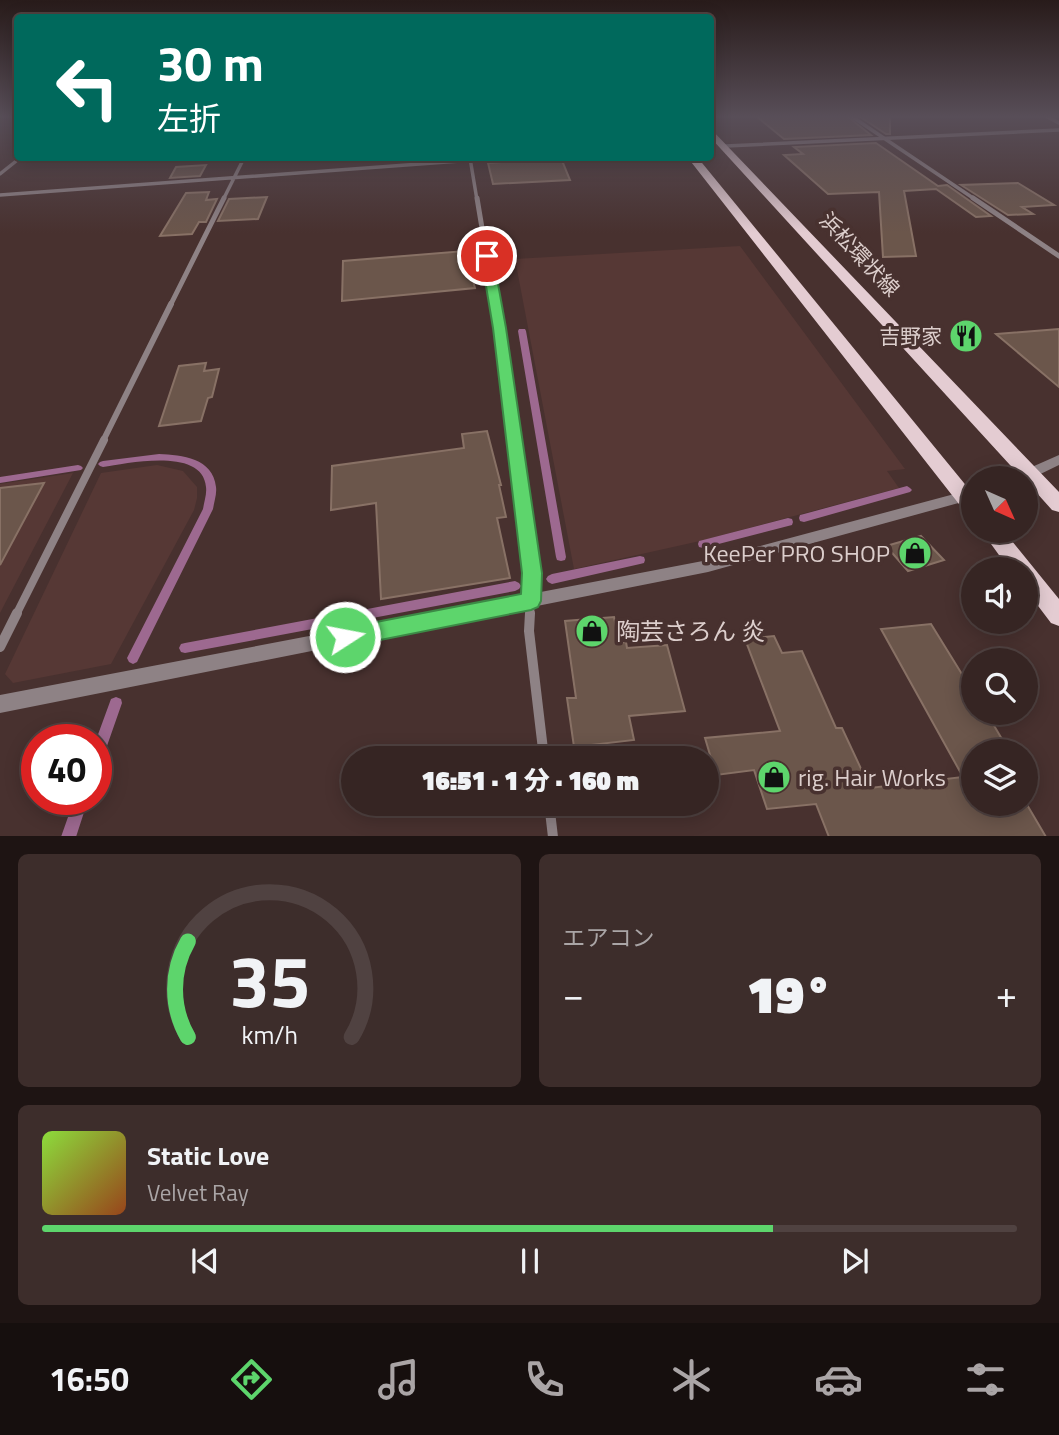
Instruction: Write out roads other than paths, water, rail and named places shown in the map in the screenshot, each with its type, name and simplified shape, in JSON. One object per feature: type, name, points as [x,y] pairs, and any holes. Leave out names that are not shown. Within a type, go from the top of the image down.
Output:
[{"type":"main road","name":"浜松環状線","points":[[734,155],[1015,466]]},
{"type":"main road","points":[[696,161],[961,489]]},
{"type":"main road","name":"浜松環状線","points":[[1038,488],[1059,505]]},
{"type":"main road","points":[[1001,543],[1012,557]]},
{"type":"main road","points":[[1038,589],[1059,616]]},
{"type":"street","points":[[908,155],[1059,256]]},
{"type":"street","points":[[0,174],[16,161]]},
{"type":"street","points":[[0,647],[242,161]]},
{"type":"street","points":[[0,195],[431,161]]},
{"type":"street","points":[[471,161],[501,342],[532,573],[529,631],[543,746]]},
{"type":"street","points":[[1038,470],[1059,460]]},
{"type":"street","points":[[0,704],[708,566],[961,502]]},
{"type":"street","points":[[551,816],[553,836]]},
{"type":"waterway","points":[[522,331],[561,557]]},
{"type":"waterway","points":[[103,464],[159,457],[178,458],[194,463],[206,472],[211,487],[208,509],[133,658]]},
{"type":"waterway","points":[[0,480],[78,468]]},
{"type":"waterway","points":[[804,518],[907,490]]},
{"type":"waterway","points":[[703,544],[788,522]]},
{"type":"waterway","points":[[552,579],[640,560]]},
{"type":"waterway","points":[[362,615],[515,586]]},
{"type":"waterway","points":[[185,648],[339,619]]},
{"type":"waterway","points":[[108,724],[116,703]]},
{"type":"waterway","points":[[68,836],[76,815]]},
{"type":"place","name":"吉野家","points":[[966,336]]},
{"type":"place","name":"KeePer PRO SHOP","points":[[915,553]]},
{"type":"place","name":"陶芸さろん 炎","points":[[592,631]]},
{"type":"place","name":"rig. Hair Works","points":[[774,777]]}]
